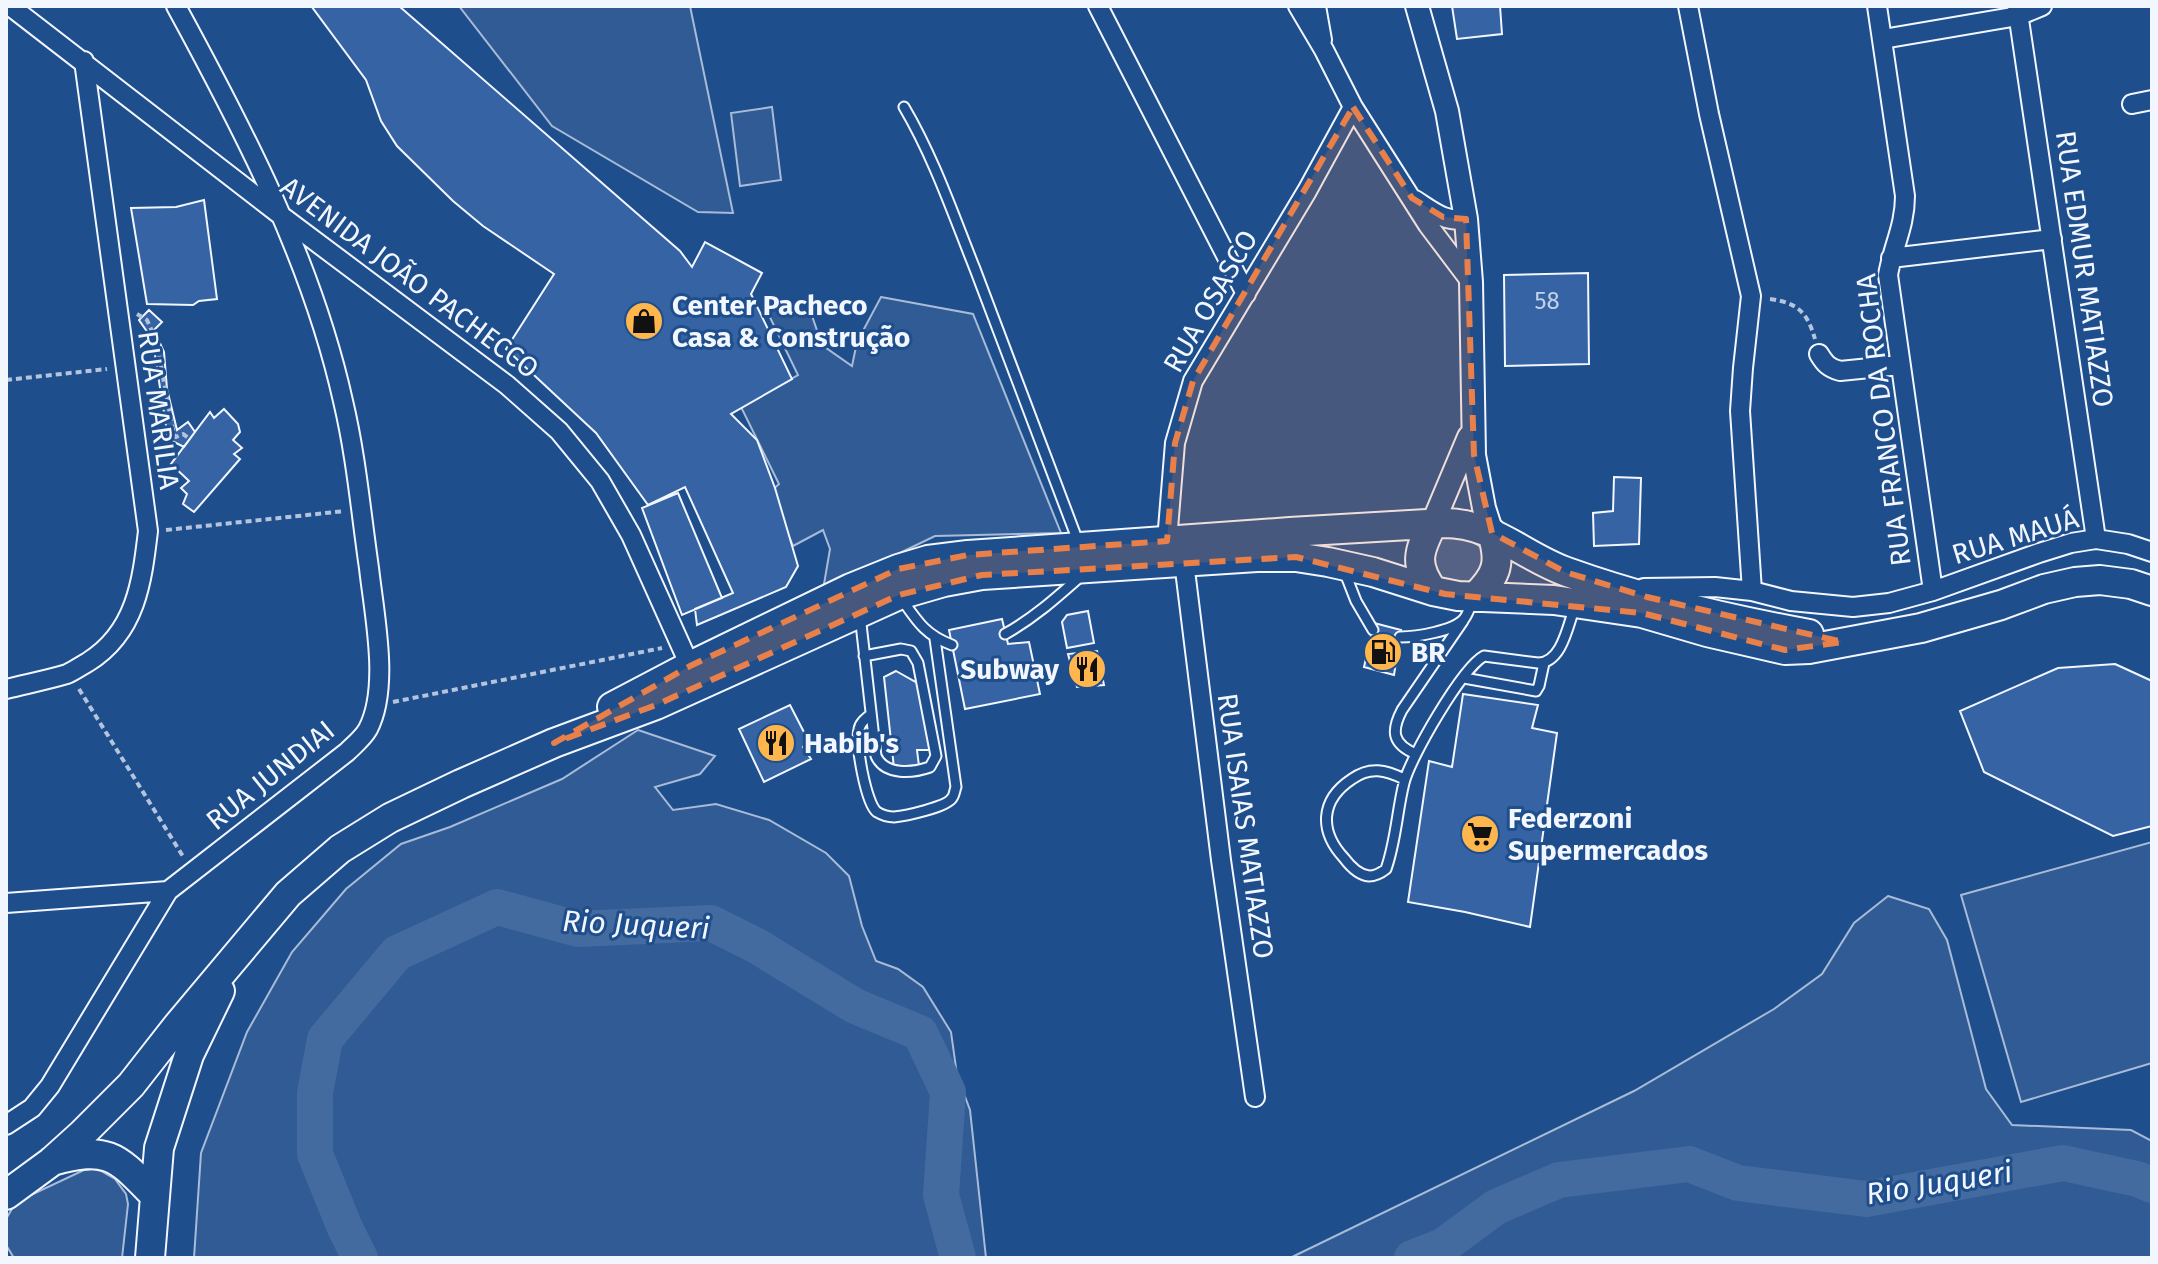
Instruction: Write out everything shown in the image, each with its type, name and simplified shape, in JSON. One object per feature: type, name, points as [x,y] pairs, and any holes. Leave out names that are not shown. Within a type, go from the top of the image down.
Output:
[{"type":"main road","points":[[554,743],[685,655],[898,569],[928,560],[955,557],[1085,557],[1176,551],[1456,523],[1484,529],[1537,560],[1565,572],[1668,604],[1843,642]]},
{"type":"main road","points":[[1432,525],[1419,561],[1421,572],[1433,591]]},
{"type":"main road","points":[[1469,609],[1496,570],[1492,533]]},
{"type":"main road","points":[[1176,551],[1296,557],[1343,565],[1433,591],[1469,609],[1577,602],[1642,613],[1785,650],[1809,649],[1921,628],[2075,582],[2100,580],[2131,584],[2152,591]]},
{"type":"main road","points":[[11,1187],[51,1162],[131,1085],[288,894],[340,849],[390,818],[554,743],[656,705],[899,595],[944,582],[1085,557]]},
{"type":"main road","points":[[150,1258],[159,1148],[171,1107],[189,1055],[240,951]]},
{"type":"main road","points":[[51,1162],[85,1154],[115,1159],[155,1196]]},
{"type":"street","name":"AVENIDA JOÃO PACHECCO","points":[[10,6],[507,385],[559,431],[600,481],[623,521],[685,655]]},
{"type":"street","name":"RUA JUNDIAI","points":[[6,1125],[32,1108],[50,1086],[168,891],[347,752],[367,731],[376,705],[379,653],[361,509],[344,401],[324,330],[283,217],[176,6]]},
{"type":"street","points":[[1098,6],[1246,294]]},
{"type":"street","points":[[1298,6],[1353,107],[1436,236],[1471,282]]},
{"type":"street","points":[[1316,6],[1324,50]]},
{"type":"street","points":[[1417,6],[1447,111],[1466,219],[1471,282],[1474,455],[1492,533]]},
{"type":"street","points":[[1688,6],[1709,114],[1751,296],[1740,411],[1752,591]]},
{"type":"street","name":"RUA FRANCO DA ROCHA","points":[[1877,6],[1905,196],[1905,215],[1888,275],[1933,591]]},
{"type":"street","points":[[1883,39],[2042,6]]},
{"type":"street","name":"RUA EDMUR MATIAZZO","points":[[2018,11],[2096,539]]},
{"type":"street","name":"RUA MARILIA","points":[[6,689],[70,673],[116,640],[130,615],[142,578],[148,531],[84,61]]},
{"type":"street","points":[[2132,104],[2152,100]]},
{"type":"street","name":"RUA OSASCO","points":[[1176,551],[1175,443],[1193,381],[1307,191],[1353,107]]},
{"type":"street","points":[[1412,198],[1453,221],[1466,219]]},
{"type":"street","points":[[1891,258],[2052,239]]},
{"type":"street","points":[[1819,354],[1824,364],[1840,371],[1900,365]]},
{"type":"street","points":[[1432,525],[1473,424]]},
{"type":"street","name":"RUA MAUÁ","points":[[1619,588],[1715,587],[1752,591],[1791,601],[1853,607],[1889,603],[1933,591],[2071,543],[2096,539],[2152,552]]},
{"type":"street","name":"RUA ISAIAS MATIAZZO","points":[[1176,551],[1255,1097]]},
{"type":"street","points":[[6,903],[168,891]]},
{"type":"lane","points":[[904,107],[922,137],[950,206],[1085,557],[1049,604],[1005,634]]},
{"type":"lane","points":[[1343,565],[1356,601],[1373,630]]},
{"type":"lane","points":[[899,595],[922,627],[935,639],[952,645]]},
{"type":"lane","points":[[1464,678],[1536,691],[1544,663],[1557,653],[1577,602]]},
{"type":"lane","points":[[1400,637],[1414,637],[1445,629],[1469,609]]},
{"type":"lane","points":[[1416,754],[1400,745],[1394,735],[1395,723],[1469,609]]},
{"type":"lane","points":[[860,612],[864,656],[870,715],[876,756],[885,768],[891,770],[914,771],[930,767],[936,756],[918,663],[914,656],[907,649],[864,656]]},
{"type":"lane","points":[[870,715],[859,729],[858,739],[867,795],[874,810],[884,816],[896,817],[945,805],[953,798],[956,787],[935,639]]},
{"type":"lane","points":[[1404,779],[1388,771],[1359,773],[1335,793],[1328,807],[1326,818],[1330,842],[1361,873],[1374,875],[1386,869],[1404,779],[1449,699],[1478,660],[1484,656],[1544,663]]},
{"type":"path","points":[[1751,296],[1796,305],[1812,327],[1819,354]]},
{"type":"path","points":[[116,303],[147,320],[156,340],[174,435],[183,434],[190,439]]},
{"type":"path","points":[[6,380],[124,367]]},
{"type":"path","points":[[148,531],[361,509]]},
{"type":"path","points":[[376,705],[685,655]]},
{"type":"path","points":[[70,673],[193,872]]},
{"type":"highlighted area","points":[[1353,107],[1412,198],[1443,217],[1466,219],[1474,455],[1492,533],[1565,572],[1647,597],[1843,642],[1785,650],[1642,613],[1445,594],[1296,557],[982,575],[899,595],[656,705],[554,743],[690,666],[898,569],[968,555],[1167,541],[1175,443],[1193,381]]},
{"type":"shaded area","points":[[459,6],[690,6],[733,213],[698,212],[552,126]]},
{"type":"shaded area","points":[[772,107],[781,180],[740,186],[731,113]]},
{"type":"shaded area","points":[[881,297],[973,314],[1061,533],[935,536],[823,590],[830,549],[823,530],[793,546],[770,492],[779,484],[741,407],[798,375],[765,307],[810,310],[822,345],[852,366],[857,342]]},
{"type":"shaded area","points":[[1443,534],[1464,536],[1482,548],[1485,563],[1481,576],[1468,582],[1445,581],[1429,565],[1428,547]]},
{"type":"shaded area","points":[[638,730],[715,756],[700,774],[655,787],[673,810],[716,804],[769,820],[826,853],[849,876],[862,926],[876,961],[898,969],[923,987],[951,1032],[957,1075],[970,1110],[986,1258],[194,1258],[201,1153],[247,1032],[292,952],[346,889],[401,844],[450,827],[562,779]]},
{"type":"shaded area","points":[[2152,842],[2152,1063],[2021,1102],[1961,895]]},
{"type":"shaded area","points":[[1888,896],[1929,909],[1947,940],[1986,1089],[2012,1125],[2131,1130],[2152,1141],[2152,1258],[1290,1258],[1634,1091],[1774,1009],[1822,974],[1854,923]]},
{"type":"shaded area","points":[[93,1169],[115,1179],[126,1194],[128,1204],[122,1258],[14,1258],[6,1245],[6,1219],[16,1202],[84,1170]]},
{"type":"building","name":"Center Pacheco Casa & Construção","points":[[314,6],[399,6],[680,251],[692,267],[705,242],[762,273],[751,294],[792,379],[731,414],[757,440],[775,488],[798,566],[786,587],[697,625],[695,609],[733,593],[685,487],[648,505],[596,433],[506,349],[554,274],[483,226],[397,146],[381,121],[366,80]]},
{"type":"building","points":[[1452,6],[1500,6],[1502,34],[1457,39]]},
{"type":"building","points":[[204,200],[217,299],[199,301],[193,305],[147,304],[131,208],[176,207]]},
{"type":"building","points":[[1588,273],[1589,364],[1505,366],[1504,275]]},
{"type":"building","points":[[149,310],[162,322],[154,330],[164,352],[167,389],[177,430],[188,422],[195,432],[184,447],[168,439],[154,349],[139,320]]},
{"type":"building","points":[[224,409],[238,424],[240,432],[233,440],[242,448],[234,454],[240,459],[194,512],[183,504],[187,494],[181,488],[189,481],[171,464],[210,412],[214,418]]},
{"type":"building","points":[[1614,477],[1641,478],[1639,544],[1594,546],[1593,513],[1613,511]]},
{"type":"building","points":[[678,493],[722,598],[682,615],[642,508]]},
{"type":"building","points":[[1088,611],[1094,643],[1067,648],[1062,622],[1067,615]]},
{"type":"building","points":[[1002,619],[1008,644],[1029,642],[1040,694],[965,709],[949,630]]},
{"type":"building","name":"BR","points":[[1374,623],[1401,630],[1394,675],[1364,667]]},
{"type":"building","name":"Subway","points":[[1097,651],[1104,685],[1077,687],[1068,654]]},
{"type":"building","points":[[2115,664],[2152,681],[2152,826],[2113,836],[1984,772],[1960,711],[2058,668]]},
{"type":"building","points":[[896,671],[919,684],[930,750],[917,750],[919,766],[894,768],[884,677]]},
{"type":"building","name":"Federzoni Supermercados","points":[[1463,694],[1538,705],[1532,728],[1557,733],[1530,927],[1408,902],[1429,761],[1452,767]]},
{"type":"building","name":"Habib's","points":[[790,705],[808,740],[803,747],[811,759],[764,782],[739,729]]},
{"type":"waterway","name":"Rio Juqueri","points":[[360,1258],[315,1154],[315,1093],[325,1039],[397,953],[497,907],[578,929],[711,923],[757,946],[855,1006],[920,1033],[948,1092],[941,1195],[958,1258]]},
{"type":"waterway","name":"Rio Juqueri","points":[[1412,1258],[1443,1246],[1496,1207],[1559,1180],[1689,1164],[1738,1183],[1866,1199],[2063,1163],[2152,1185]]},
{"type":"place","name":"Center Pacheco Casa & Construção","points":[[644,321]]},
{"type":"place","name":"BR","points":[[1383,652]]},
{"type":"place","name":"Subway","points":[[1087,669]]},
{"type":"place","name":"Habib's","points":[[776,743]]},
{"type":"place","name":"Federzoni Supermercados","points":[[1480,834]]}]
